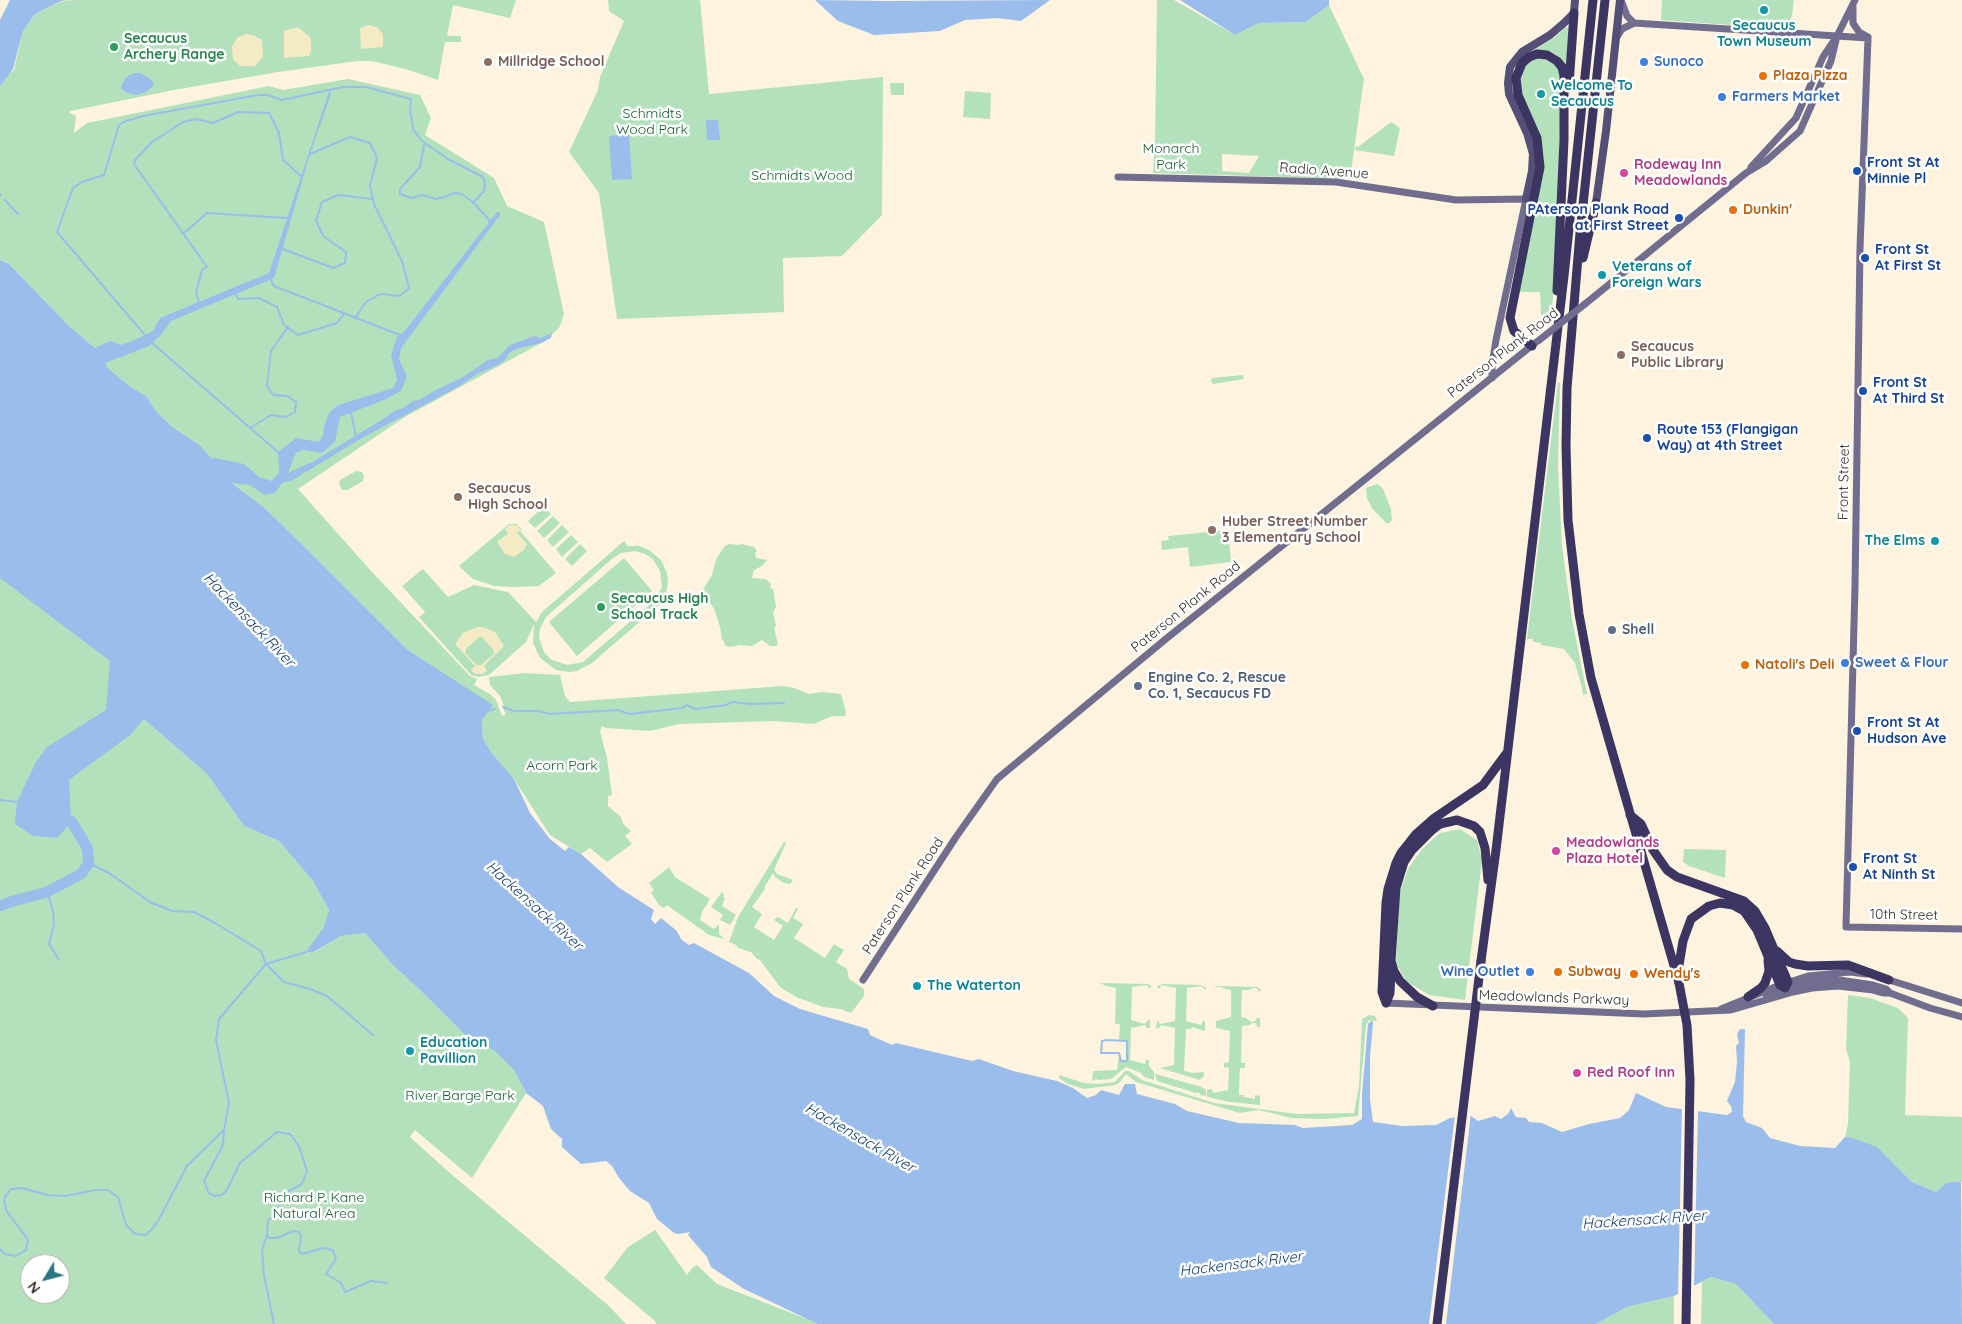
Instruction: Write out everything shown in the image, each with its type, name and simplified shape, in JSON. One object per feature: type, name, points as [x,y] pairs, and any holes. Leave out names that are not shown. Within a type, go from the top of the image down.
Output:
[{"type":"highway","points":[[1438,1324],[1508,751],[1554,345],[1564,276],[1591,0]]},
{"type":"highway","points":[[1605,0],[1576,288],[1566,417],[1566,479],[1571,555],[1579,614],[1591,678],[1678,980],[1687,1031],[1690,1080],[1686,1324]]},
{"type":"highway","points":[[1554,345],[1564,140],[1574,12]]},
{"type":"highway","points":[[1535,344],[1514,331],[1510,318],[1540,167],[1537,138],[1518,95],[1516,84],[1520,67],[1533,56],[1542,54],[1550,56],[1560,64],[1563,71],[1564,140]]},
{"type":"highway","points":[[1576,288],[1596,203]]},
{"type":"highway","points":[[1386,1003],[1382,992],[1386,903],[1396,863],[1408,843],[1424,827],[1483,786],[1508,751]]},
{"type":"highway","points":[[1630,815],[1641,824],[1653,850],[1667,870],[1677,877],[1737,898],[1750,905],[1760,919],[1784,985]]},
{"type":"highway","points":[[1386,1003],[1390,993],[1394,903],[1399,875],[1412,850],[1422,838],[1440,824],[1457,820],[1474,826],[1480,832],[1485,848],[1489,895]]},
{"type":"highway","points":[[1678,980],[1686,929],[1691,919],[1699,911],[1720,903],[1733,905],[1744,911],[1769,948],[1795,964],[1808,966],[1848,965],[1889,980]]},
{"type":"highway","points":[[1746,1001],[1761,988],[1767,977],[1769,948]]},
{"type":"highway","points":[[1391,950],[1394,971],[1400,981],[1417,996],[1433,1006]]},
{"type":"main road","points":[[1526,199],[1531,177],[1533,154],[1527,133],[1509,94],[1510,67],[1518,55],[1550,35],[1574,12],[1575,0]]},
{"type":"main road","points":[[1596,203],[1605,143],[1620,0]]},
{"type":"street","points":[[1620,0],[1627,16],[1634,23]]},
{"type":"street","points":[[1854,2],[1854,23],[1859,32],[1868,38]]},
{"type":"street","name":"Paterson Plank Road","points":[[863,980],[966,822],[997,779],[1171,634],[1746,173],[1794,121],[1823,57],[1837,36],[1854,2]]},
{"type":"street","points":[[1616,38],[1622,29],[1634,23],[1868,38]]},
{"type":"street","points":[[1811,105],[1831,61],[1837,36]]},
{"type":"street","name":"Front Street","points":[[1846,927],[1855,586],[1860,248],[1868,38]]},
{"type":"street","points":[[1807,95],[1811,105]]},
{"type":"street","name":"Paterson Plank Road","points":[[1746,173],[1766,161],[1800,130],[1811,105]]},
{"type":"street","name":"Radio Avenue","points":[[1118,177],[1336,182],[1456,200],[1526,199]]},
{"type":"street","points":[[1492,378],[1496,340],[1526,199]]},
{"type":"street","name":"10th Street","points":[[1846,927],[1962,929]]},
{"type":"street","name":"Meadowlands Parkway","points":[[1386,1003],[1619,1014],[1720,1009],[1822,973],[1850,972],[1869,974],[1962,1003]]},
{"type":"street","points":[[1784,985],[1838,980],[1873,985],[1890,992]]},
{"type":"street","name":"Meadowlands Parkway","points":[[1746,1001],[1752,1005],[1793,992],[1818,987],[1853,987],[1884,993],[1890,992],[1930,1008],[1962,1017]]},
{"type":"green space","name":"Acorn Park","points":[[72,0],[516,0],[510,18],[453,5],[447,36],[461,36],[461,42],[445,42],[438,80],[409,70],[372,61],[357,61],[278,72],[70,111],[70,113],[76,116],[74,133],[87,123],[269,86],[283,90],[348,79],[420,95],[431,118],[425,135],[494,178],[507,206],[544,222],[564,314],[559,328],[545,341],[405,417],[298,489],[372,572],[470,676],[477,679],[474,685],[490,694],[496,700],[502,716],[506,714],[503,703],[500,696],[490,685],[489,677],[525,673],[560,675],[565,696],[570,702],[783,686],[809,694],[822,692],[841,694],[846,712],[845,716],[832,716],[814,724],[774,721],[679,724],[650,731],[606,728],[602,726],[600,731],[607,758],[612,795],[608,796],[608,806],[621,817],[623,824],[631,831],[625,836],[632,844],[607,862],[590,848],[581,854],[550,835],[514,779],[491,752],[483,739],[482,720],[492,705],[408,650],[266,509],[231,482],[201,446],[171,426],[156,411],[146,396],[128,385],[108,368],[95,348],[68,325],[9,264],[0,260],[0,86],[8,74],[14,70],[23,31],[35,14],[60,2]]},
{"type":"green space","name":"Schmidts Wood","points":[[608,0],[700,0],[709,94],[883,77],[882,215],[842,256],[783,258],[784,312],[617,319],[599,193],[569,152],[598,90],[600,77],[624,21],[609,11]]},
{"type":"green space","name":"Monarch Park","points":[[1157,0],[1174,0],[1235,35],[1259,23],[1306,22],[1329,5],[1364,79],[1350,179],[1153,173]],"holes":[[[1222,154],[1259,156],[1249,173],[1222,171]]]},
{"type":"green space","points":[[1662,0],[1794,0],[1792,16],[1786,27],[1773,28],[1661,20]]},
{"type":"green space","points":[[1566,27],[1568,28],[1567,83],[1563,62],[1555,54],[1544,51],[1529,53],[1554,38]]},
{"type":"green space","points":[[1543,58],[1551,61],[1558,67],[1561,85],[1557,251],[1551,319],[1548,322],[1541,314],[1540,292],[1519,292],[1535,216],[1544,158],[1538,129],[1521,94],[1520,82],[1525,65],[1533,59]]},
{"type":"green space","points":[[890,83],[904,83],[904,95],[891,95]]},
{"type":"green space","points":[[965,91],[991,93],[990,119],[963,117]]},
{"type":"green space","points":[[1391,122],[1400,128],[1394,156],[1355,150],[1356,146],[1358,147]]},
{"type":"green space","points":[[1243,375],[1244,379],[1213,384],[1211,381],[1212,378]]},
{"type":"green space","points":[[1558,382],[1560,383],[1558,468],[1562,546],[1572,619],[1587,694],[1583,695],[1575,663],[1564,649],[1541,645],[1541,643],[1533,642],[1533,639],[1527,639]]},
{"type":"green space","points":[[356,471],[362,472],[364,476],[363,481],[347,490],[342,490],[339,484],[340,480]]},
{"type":"green space","points":[[1377,484],[1383,489],[1391,509],[1392,520],[1389,523],[1386,523],[1372,508],[1367,498],[1366,488]]},
{"type":"green space","points":[[544,506],[551,514],[535,528],[528,521]]},
{"type":"green space","points":[[553,516],[560,523],[544,538],[537,531]]},
{"type":"green space","points":[[509,524],[517,524],[522,530],[520,531],[556,573],[539,586],[494,586],[473,579],[459,566]]},
{"type":"green space","points":[[562,525],[569,532],[553,547],[547,540]]},
{"type":"green space","points":[[1228,530],[1231,562],[1190,567],[1188,547],[1162,550],[1161,541],[1169,540],[1168,536]]},
{"type":"green space","points":[[571,535],[578,542],[562,557],[556,549]]},
{"type":"green space","points":[[624,541],[628,546],[639,546],[649,550],[661,560],[667,573],[666,594],[659,605],[592,663],[577,671],[556,670],[540,658],[533,643],[534,624],[526,642],[489,675],[478,677],[471,675],[419,617],[425,612],[402,586],[423,569],[448,597],[474,585],[508,592],[536,622],[542,612]],"holes":[[[635,551],[653,559],[660,571],[662,587],[654,601],[583,662],[567,665],[550,659],[544,652],[539,638],[540,629],[546,617],[613,558],[621,553]]]},
{"type":"green space","points":[[580,544],[587,551],[572,566],[565,559]]},
{"type":"green space","points":[[729,544],[754,547],[757,551],[755,553],[756,558],[767,560],[762,566],[754,570],[752,578],[766,579],[771,584],[770,588],[773,589],[776,607],[773,612],[776,626],[774,628],[778,644],[776,646],[770,646],[762,640],[752,646],[740,645],[730,647],[726,646],[722,639],[714,609],[706,596],[701,593],[712,575],[716,559],[725,546]]},
{"type":"green space","name":"Secaucus High School Track","points":[[624,558],[652,591],[577,656],[549,622]]},
{"type":"green space","points":[[0,577],[110,661],[144,719],[207,774],[244,826],[279,841],[313,881],[329,909],[325,927],[307,952],[315,952],[341,936],[365,933],[392,964],[467,1037],[474,1043],[477,1040],[496,1052],[514,1070],[526,1093],[472,1178],[415,1130],[410,1137],[451,1174],[609,1306],[626,1324],[0,1324]]},
{"type":"green space","points":[[1460,829],[1477,840],[1482,860],[1465,1000],[1429,995],[1406,981],[1396,963],[1400,892],[1408,869],[1422,849],[1440,833]]},
{"type":"green space","points":[[784,842],[786,843],[774,870],[777,874],[793,880],[790,884],[784,883],[775,877],[773,873],[765,889],[752,907],[762,914],[754,927],[774,940],[783,926],[774,920],[778,917],[788,923],[796,908],[798,909],[793,918],[803,924],[794,938],[825,958],[834,944],[844,950],[836,962],[847,969],[849,979],[864,989],[864,996],[851,1013],[840,1009],[823,1007],[796,997],[780,987],[760,960],[751,952],[738,948],[729,942],[738,917]]},
{"type":"green space","points":[[1684,849],[1726,850],[1725,878],[1689,866],[1683,862]]},
{"type":"green space","points":[[669,867],[675,877],[710,899],[702,912],[700,920],[714,929],[719,924],[719,934],[725,939],[709,935],[667,905],[664,908],[659,905],[651,893],[654,890],[649,883]]},
{"type":"green space","points":[[722,892],[725,898],[722,906],[736,915],[730,925],[720,920],[723,915],[711,907]]},
{"type":"green space","points":[[1100,983],[1148,984],[1151,986],[1151,988],[1147,985],[1132,987],[1131,1020],[1145,1024],[1150,1020],[1150,1028],[1147,1028],[1145,1025],[1131,1028],[1130,1060],[1145,1064],[1146,1060],[1149,1060],[1149,1066],[1154,1072],[1154,1080],[1126,1067],[1111,1079],[1096,1079],[1092,1081],[1093,1071],[1117,1070],[1119,1055],[1121,1055],[1121,1060],[1127,1060],[1127,1041],[1119,1041],[1120,1024],[1115,1024],[1116,988]]},
{"type":"green space","points":[[1162,984],[1201,985],[1206,988],[1206,990],[1201,986],[1187,988],[1186,1021],[1201,1025],[1205,1021],[1205,1031],[1192,1027],[1191,1029],[1186,1029],[1184,1071],[1193,1073],[1204,1072],[1204,1076],[1200,1080],[1160,1068],[1174,1065],[1175,1028],[1161,1025],[1159,1028],[1156,1028],[1157,1020],[1160,1024],[1175,1021],[1176,988],[1161,985],[1160,988],[1157,988]]},
{"type":"green space","points":[[1214,987],[1258,987],[1261,990],[1259,992],[1257,988],[1253,988],[1242,990],[1241,1017],[1251,1022],[1260,1018],[1260,1027],[1257,1027],[1256,1023],[1242,1026],[1241,1063],[1245,1063],[1245,1068],[1240,1068],[1239,1089],[1239,1095],[1244,1095],[1244,1097],[1255,1099],[1255,1095],[1260,1096],[1260,1105],[1230,1102],[1207,1097],[1207,1090],[1212,1089],[1213,1093],[1228,1090],[1229,1068],[1224,1067],[1224,1063],[1229,1062],[1230,1031],[1216,1028],[1216,1021],[1231,1017],[1231,990]]},
{"type":"green space","points":[[1848,995],[1870,998],[1898,1008],[1908,1018],[1905,1115],[1962,1117],[1962,1182],[1946,1183],[1936,1192],[1912,1182],[1876,1147],[1845,1137],[1848,1124],[1850,1062],[1846,1049]]},
{"type":"green space","points":[[1369,1015],[1375,1016],[1377,1021],[1369,1020],[1366,1025],[1358,1116],[1324,1119],[1291,1118],[1259,1110],[1240,1113],[1136,1082],[1126,1074],[1116,1085],[1084,1089],[1068,1084],[1059,1078],[1059,1075],[1084,1083],[1097,1084],[1115,1082],[1125,1071],[1129,1071],[1142,1080],[1214,1103],[1297,1114],[1354,1113],[1359,1086],[1362,1019]]},
{"type":"green space","points":[[1155,1074],[1202,1087],[1206,1090],[1206,1096],[1200,1095],[1199,1092],[1196,1093],[1157,1081]]},
{"type":"green space","points":[[655,1230],[687,1275],[697,1265],[717,1284],[820,1324],[656,1324],[655,1321],[604,1278],[628,1247]]},
{"type":"green space","points":[[1711,1277],[1736,1284],[1774,1324],[1701,1324],[1702,1282]]},
{"type":"green space","points":[[1674,1296],[1674,1324],[1596,1324],[1627,1307]]},
{"type":"sand","points":[[368,25],[377,27],[383,34],[383,47],[361,49],[360,28]]},
{"type":"sand","points":[[298,27],[311,38],[311,52],[309,56],[284,58],[284,31]]},
{"type":"sand","points":[[246,34],[253,35],[262,40],[263,57],[255,66],[240,66],[233,59],[232,47],[234,43],[237,38]]},
{"type":"sand","points":[[509,525],[517,525],[521,530],[517,533],[527,544],[524,550],[514,557],[505,554],[497,542],[508,534],[505,529]]},
{"type":"sand","points":[[477,627],[483,627],[495,632],[504,646],[484,666],[487,670],[483,674],[475,674],[471,670],[475,666],[455,644],[463,633]],"holes":[[[479,637],[482,637],[493,649],[494,654],[481,665],[477,665],[465,653],[466,649]]]},
{"type":"water","points":[[10,0],[68,0],[61,1],[35,14],[23,31],[13,69],[0,86],[0,20]]},
{"type":"water","points":[[815,0],[1050,0],[1021,21],[998,18],[965,20],[940,31],[874,35],[838,21]]},
{"type":"water","points":[[1180,0],[1329,0],[1329,5],[1306,22],[1259,23],[1235,35]]},
{"type":"water","points":[[140,73],[149,78],[154,83],[153,86],[146,92],[137,95],[123,90],[121,88],[123,82],[129,75]]},
{"type":"water","name":"Hackensack River","points":[[329,92],[331,94],[310,154],[274,278],[171,321],[160,336],[149,346],[105,363],[108,368],[128,385],[146,396],[156,411],[171,426],[201,446],[212,459],[244,464],[259,477],[271,481],[279,473],[278,452],[296,438],[319,442],[329,413],[338,405],[393,388],[397,380],[391,355],[397,337],[404,332],[497,212],[499,212],[500,215],[401,348],[399,359],[407,376],[401,391],[384,400],[340,417],[335,442],[322,453],[303,450],[296,453],[288,473],[314,461],[394,411],[463,377],[488,360],[497,358],[510,345],[534,336],[541,338],[552,333],[551,338],[541,343],[516,349],[509,353],[505,360],[498,365],[477,374],[458,387],[362,438],[291,481],[282,483],[275,493],[264,495],[250,485],[232,483],[266,509],[408,650],[493,705],[482,720],[483,739],[491,752],[514,779],[530,813],[550,839],[565,851],[569,847],[581,854],[618,887],[654,910],[651,919],[655,924],[661,918],[677,931],[681,939],[689,945],[694,943],[749,973],[774,996],[800,1009],[868,1029],[870,1035],[892,1045],[896,1043],[972,1061],[979,1059],[1013,1071],[1057,1081],[1073,1088],[1087,1098],[1096,1095],[1101,1090],[1119,1095],[1125,1084],[1135,1084],[1137,1094],[1175,1104],[1187,1111],[1239,1123],[1295,1125],[1303,1128],[1352,1125],[1362,1119],[1362,1095],[1368,1024],[1372,1020],[1370,1099],[1373,1122],[1402,1126],[1436,1125],[1450,1118],[1471,1116],[1478,1121],[1495,1116],[1501,1119],[1508,1114],[1511,1108],[1516,1117],[1526,1118],[1529,1122],[1542,1123],[1562,1132],[1620,1118],[1629,1110],[1636,1093],[1666,1107],[1727,1115],[1732,1112],[1731,1106],[1727,1101],[1735,1082],[1736,1046],[1739,1043],[1737,1034],[1740,1029],[1745,1029],[1743,1116],[1746,1122],[1762,1128],[1770,1138],[1800,1146],[1835,1148],[1845,1137],[1856,1139],[1877,1147],[1912,1182],[1936,1192],[1946,1183],[1961,1181],[1962,1324],[1774,1324],[1736,1284],[1711,1277],[1674,1296],[1627,1307],[1596,1324],[818,1324],[744,1289],[711,1267],[707,1257],[688,1235],[690,1232],[674,1233],[657,1219],[649,1203],[630,1191],[612,1166],[606,1161],[581,1164],[562,1147],[562,1139],[551,1129],[543,1106],[526,1093],[514,1070],[496,1052],[477,1040],[474,1043],[467,1037],[392,964],[365,933],[341,936],[314,952],[306,952],[324,927],[329,910],[313,881],[279,841],[244,826],[207,774],[144,719],[130,735],[69,780],[71,821],[58,838],[33,836],[15,824],[17,802],[36,762],[47,747],[106,710],[110,661],[0,578],[0,260],[9,264],[68,325],[95,348],[110,341],[121,345],[137,339],[153,331],[160,318],[269,273]]},
{"type":"water","points":[[706,120],[718,120],[720,140],[707,140]]},
{"type":"water","points":[[629,134],[632,179],[612,180],[609,136]]},
{"type":"pier","points":[[1682,1107],[1698,1110],[1694,1289],[1678,1296]]},
{"type":"pier","points":[[1471,1113],[1446,1324],[1429,1324],[1455,1115]]},
{"type":"waterway","points":[[145,335],[57,232],[73,188],[82,182],[104,175],[119,125],[126,121],[143,116],[258,95],[268,95],[282,100],[343,87],[366,87],[411,99],[410,109],[413,129],[422,141],[448,159],[483,177],[485,183],[484,191],[473,203]]},
{"type":"waterway","points":[[199,302],[196,293],[202,270],[207,267],[134,164],[135,160],[152,142],[183,122],[196,119],[213,123],[238,112],[269,113],[279,133],[283,160],[301,176]]},
{"type":"waterway","points":[[310,154],[350,137],[370,143],[377,158],[370,186],[374,204],[402,261],[409,288],[400,296],[380,294],[366,302],[355,318]]},
{"type":"waterway","points":[[424,145],[420,167],[400,189],[400,194],[411,198],[423,195],[435,199],[454,193],[462,194],[474,203],[490,221]]},
{"type":"waterway","points":[[283,249],[333,268],[345,263],[346,252],[323,236],[316,220],[322,202],[338,195],[373,199]]},
{"type":"waterway","points":[[5,200],[18,214]]},
{"type":"waterway","points":[[183,234],[207,213],[287,218]]},
{"type":"waterway","points":[[271,280],[274,286],[400,335]]},
{"type":"waterway","points":[[236,294],[238,299],[259,298],[277,307],[284,325],[298,335],[337,323],[344,314]]},
{"type":"waterway","points":[[250,428],[271,415],[286,417],[295,412],[296,402],[287,396],[273,395],[267,386],[271,351],[288,327]]},
{"type":"waterway","points":[[152,343],[278,452]]},
{"type":"waterway","points":[[351,413],[356,436]]},
{"type":"waterway","points":[[503,707],[514,711],[538,711],[550,714],[618,710],[629,714],[683,708],[686,705],[695,709],[726,705],[732,702],[751,704],[784,703]]},
{"type":"waterway","points":[[487,711],[495,709]]},
{"type":"waterway","points":[[0,800],[17,802]]},
{"type":"waterway","points":[[0,906],[47,892],[81,874],[89,863],[87,847],[71,821]]},
{"type":"waterway","points":[[89,863],[109,873],[150,902],[172,911],[194,912],[215,923],[261,951],[266,964],[284,982],[327,996],[373,1035]]},
{"type":"waterway","points":[[47,892],[53,911],[54,925],[49,944],[59,960]]},
{"type":"waterway","points":[[0,1249],[5,1254],[16,1256],[26,1250],[28,1240],[6,1210],[4,1198],[11,1189],[22,1188],[47,1195],[65,1196],[96,1190],[108,1190],[118,1197],[126,1225],[135,1234],[146,1235],[158,1221],[187,1166],[224,1130],[229,1103],[216,1040],[219,1019],[266,964],[306,952]]},
{"type":"waterway","points":[[1107,1040],[1127,1041],[1127,1061],[1121,1061],[1119,1053],[1101,1053],[1102,1041],[1107,1040]]},
{"type":"waterway","points":[[224,1130],[223,1145],[204,1181],[208,1192],[214,1196],[222,1195],[227,1190],[240,1163],[277,1132],[290,1134],[299,1146],[307,1171],[302,1184],[280,1196],[280,1207],[276,1215],[268,1220],[267,1235],[262,1250],[264,1275],[274,1324]]},
{"type":"waterway","points":[[267,1235],[269,1238],[277,1238],[294,1231],[299,1232],[301,1236],[299,1251],[302,1254],[323,1248],[333,1250],[336,1259],[326,1274],[341,1283],[345,1292],[371,1281],[387,1283]]},
{"type":"place","name":"Secaucus Town Museum","points":[[1764,10]]},
{"type":"place","name":"Secaucus Archery Range","points":[[114,47]]},
{"type":"place","name":"Millridge School","points":[[488,62]]},
{"type":"place","name":"Sunoco","points":[[1644,62]]},
{"type":"place","name":"Plaza Pizza","points":[[1763,76]]},
{"type":"place","name":"Welcome To Secaucus","points":[[1541,94]]},
{"type":"place","name":"Farmers Market","points":[[1722,97]]},
{"type":"place","name":"Front St At Minnie Pl","points":[[1857,171]]},
{"type":"place","name":"Rodeway Inn Meadowlands","points":[[1624,173]]},
{"type":"place","name":"Dunkin'","points":[[1733,210]]},
{"type":"place","name":"PAterson Plank Road at First Street","points":[[1679,218]]},
{"type":"place","name":"Front St At First St","points":[[1865,258]]},
{"type":"place","name":"Veterans of Foreign Wars","points":[[1602,275]]},
{"type":"place","name":"Secaucus Public Library","points":[[1621,355]]},
{"type":"place","name":"Front St At Third St","points":[[1863,391]]},
{"type":"place","name":"Route 153 (Flangigan Way) at 4th Street","points":[[1647,438]]},
{"type":"place","name":"Secaucus High School","points":[[458,497]]},
{"type":"place","name":"Huber Street Number 3 Elementary School","points":[[1212,530]]},
{"type":"place","name":"The Elms","points":[[1935,541]]},
{"type":"place","name":"Secaucus High School Track","points":[[601,607]]},
{"type":"place","name":"Shell","points":[[1612,630]]},
{"type":"place","name":"Sweet & Flour","points":[[1845,663]]},
{"type":"place","name":"Natoli's Deli","points":[[1745,665]]},
{"type":"place","name":"Engine Co. 2, Rescue Co. 1, Secaucus FD","points":[[1138,686]]},
{"type":"place","name":"Front St At Hudson Ave","points":[[1857,731]]},
{"type":"place","name":"Meadowlands Plaza Hotel","points":[[1556,851]]},
{"type":"place","name":"Front St At Ninth St","points":[[1853,867]]},
{"type":"place","name":"Wine Outlet","points":[[1530,972]]},
{"type":"place","name":"Subway","points":[[1558,972]]},
{"type":"place","name":"Wendy's","points":[[1634,974]]},
{"type":"place","name":"The Waterton","points":[[917,986]]},
{"type":"place","name":"Education Pavillion","points":[[410,1051]]},
{"type":"place","name":"Red Roof Inn","points":[[1577,1073]]},
{"type":"park label","name":"Schmidts Wood Park","points":[[652,122]]},
{"type":"park label","name":"River Barge Park","points":[[460,1096]]},
{"type":"park label","name":"Richard P. Kane Natural Area","points":[[314,1206]]}]
